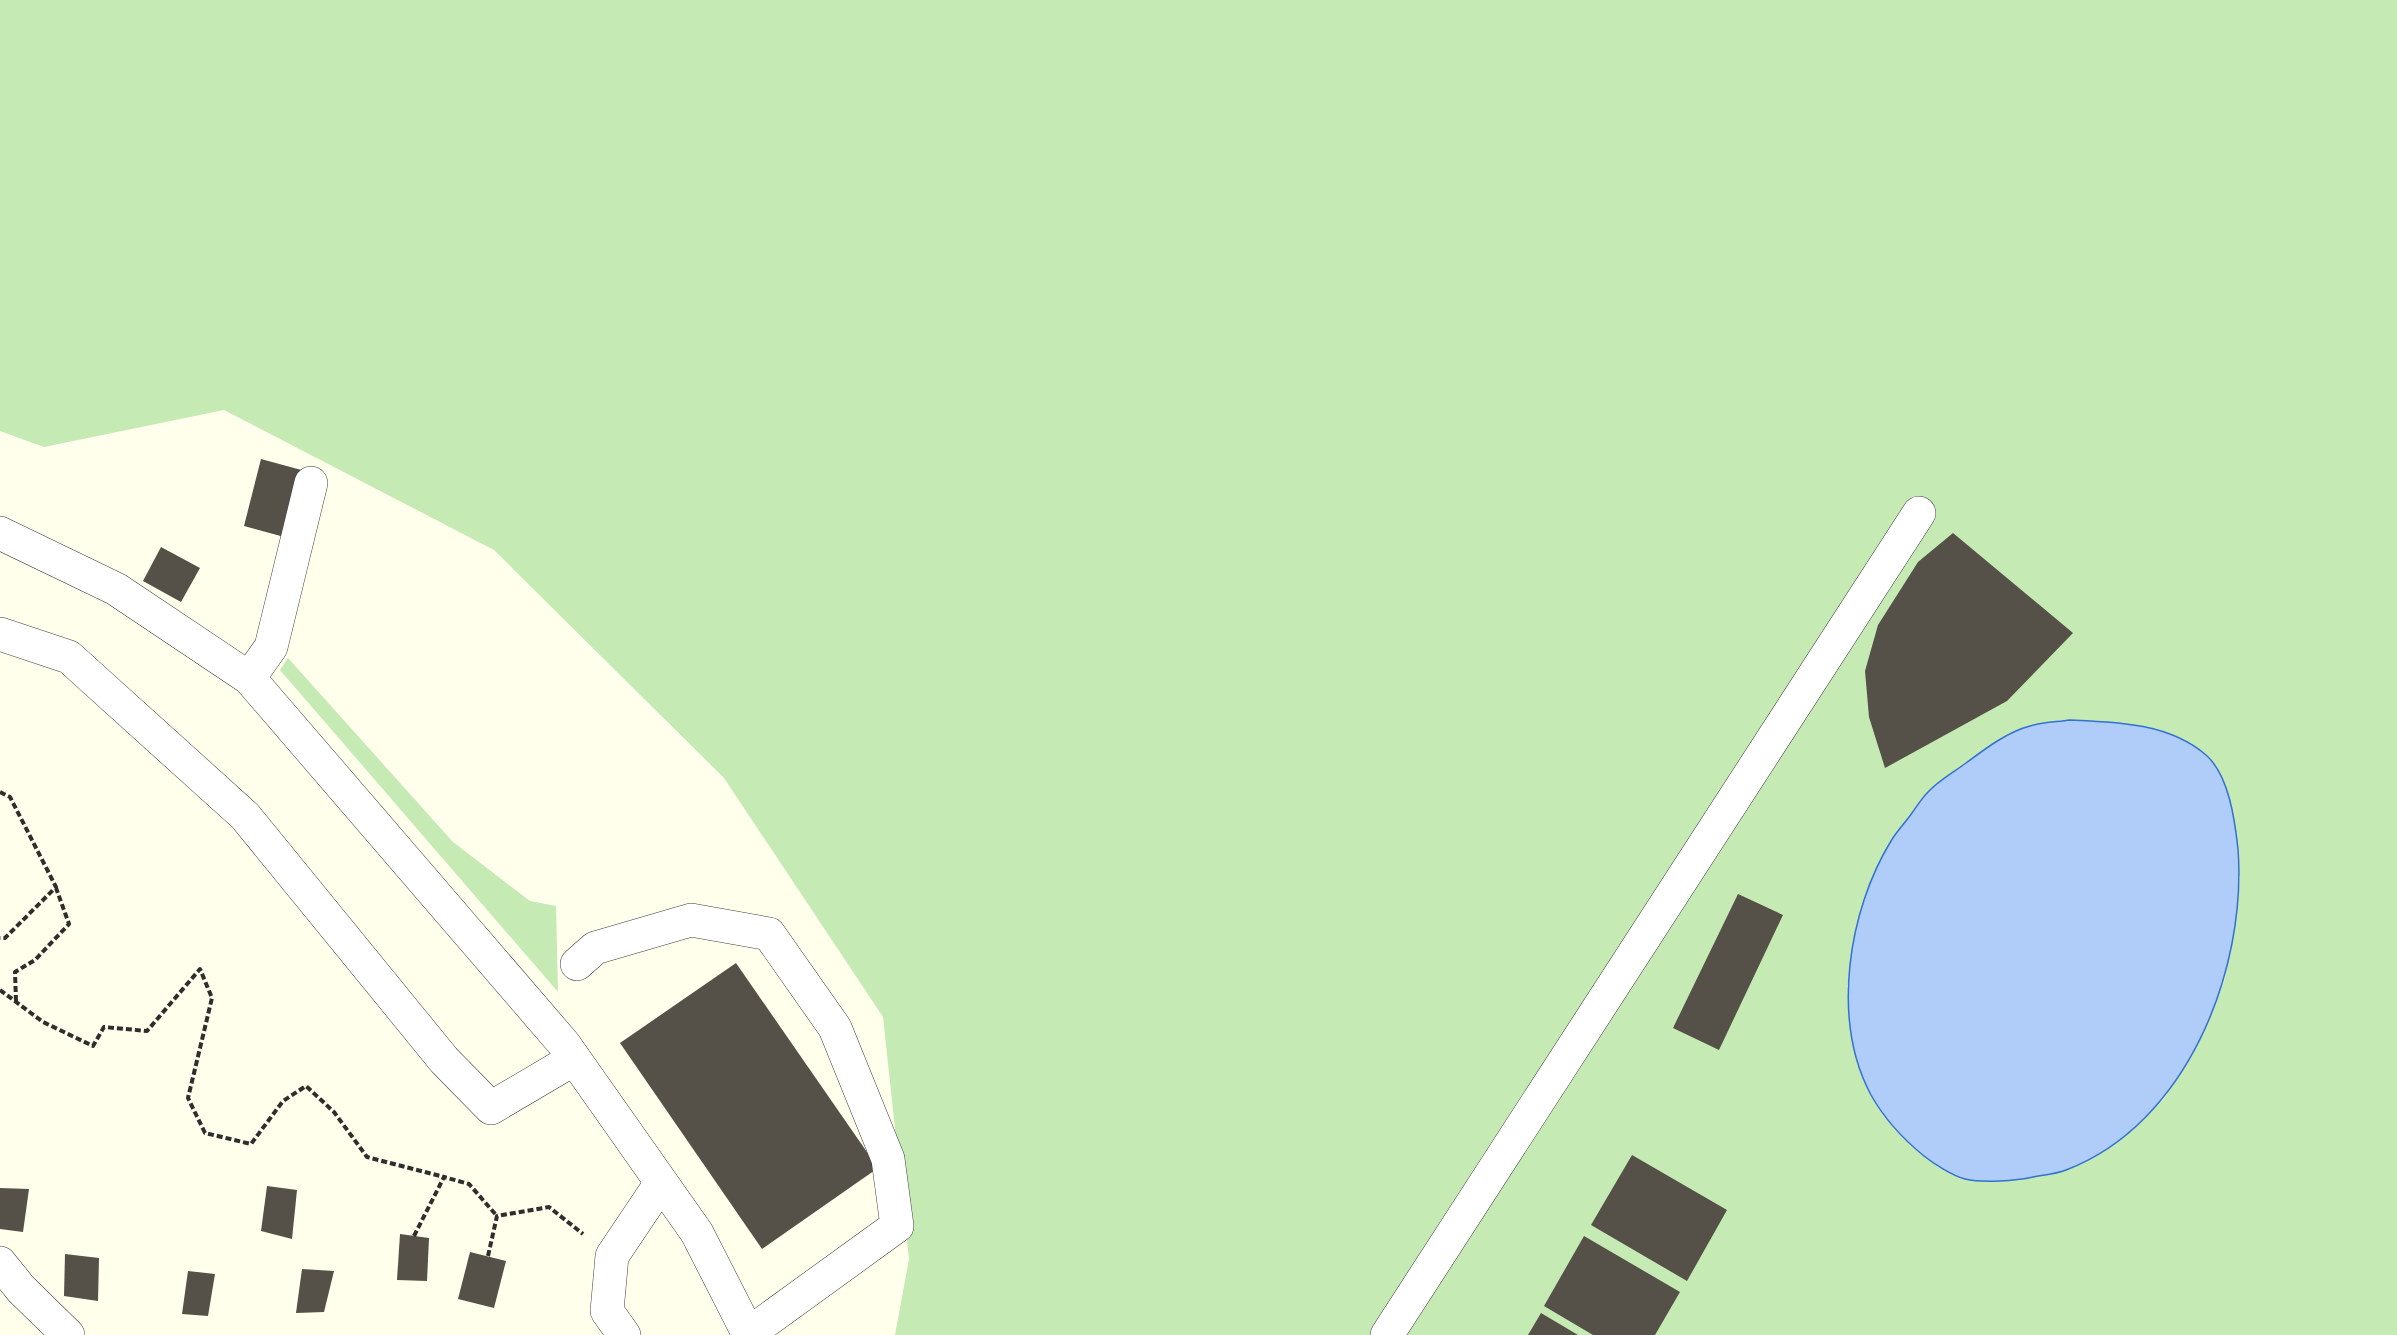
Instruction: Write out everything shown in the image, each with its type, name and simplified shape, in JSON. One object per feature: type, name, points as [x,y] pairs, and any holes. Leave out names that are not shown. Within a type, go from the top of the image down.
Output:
[{"type":"street","points":[[249,678],[272,647],[311,483]]},
{"type":"street","points":[[1387,1335],[1919,513]]},
{"type":"street","points":[[0,533],[116,589],[249,678],[564,1044],[697,1233],[749,1335],[897,1226],[888,1159],[835,1028],[769,934],[691,920],[595,948],[577,964]]},
{"type":"street","points":[[0,634],[69,657],[245,816],[444,1060],[491,1108],[574,1059]]},
{"type":"street","points":[[624,1335],[607,1311],[612,1256],[661,1183]]},
{"type":"street","points":[[0,1263],[21,1289],[68,1335]]},
{"type":"path","points":[[0,792],[10,797],[56,888],[69,924],[35,960],[15,972],[16,1002]]},
{"type":"path","points":[[0,938],[5,938],[56,888]]},
{"type":"path","points":[[0,990],[43,1022],[93,1046],[104,1027],[147,1031],[200,969],[212,998],[188,1098],[205,1132],[251,1144],[283,1101],[306,1086],[334,1112],[368,1157],[469,1184],[497,1216]]},
{"type":"path","points":[[414,1236],[444,1177]]},
{"type":"path","points":[[497,1216],[549,1207],[612,1256]]},
{"type":"path","points":[[488,1256],[497,1216]]},
{"type":"green space","points":[[0,0],[2397,0],[2397,1335],[895,1335],[909,1259],[883,1017],[724,778],[494,550],[224,410],[44,447],[0,431]],"holes":[[[2070,720],[2149,727],[2240,877],[2233,937],[2224,982],[2188,1063],[2163,1100],[2136,1126],[2103,1151],[2065,1170],[1847,987],[1855,935],[1868,887]]]},
{"type":"green space","points":[[288,658],[453,842],[530,901],[556,906],[558,992],[280,670]]},
{"type":"water","points":[[2070,720],[2142,726],[2159,730],[2191,744],[2214,764],[2230,799],[2238,849],[2238,896],[2232,944],[2219,992],[2201,1038],[2176,1080],[2145,1117],[2108,1148],[2066,1170],[2008,1180],[1965,1179],[1944,1169],[1916,1149],[1888,1120],[1871,1095],[1859,1065],[1851,1034],[1848,1000],[1855,932],[1876,869],[1891,841],[1932,788],[2013,732],[2035,725]]},
{"type":"building","points":[[261,459],[305,471],[288,538],[244,526]]},
{"type":"building","points":[[1953,533],[2073,633],[2007,701],[1885,768],[1869,717],[1865,671],[1878,625],[1918,562]]},
{"type":"building","points":[[161,547],[200,568],[181,602],[143,581]]},
{"type":"building","points":[[1738,894],[1783,915],[1719,1050],[1673,1028]]},
{"type":"building","points":[[736,963],[878,1168],[762,1249],[620,1043]]},
{"type":"building","points":[[1632,1155],[1727,1210],[1687,1281],[1591,1225]]},
{"type":"building","points":[[267,1186],[297,1190],[292,1239],[261,1231]]},
{"type":"building","points":[[0,1188],[29,1189],[23,1232],[0,1229]]},
{"type":"building","points":[[400,1234],[429,1238],[427,1281],[397,1280]]},
{"type":"building","points":[[1584,1236],[1680,1292],[1655,1335],[1593,1335],[1544,1306]]},
{"type":"building","points":[[470,1252],[506,1261],[494,1308],[458,1299]]},
{"type":"building","points":[[65,1254],[99,1258],[98,1301],[64,1296]]},
{"type":"building","points":[[302,1269],[334,1271],[324,1312],[296,1313]]},
{"type":"building","points":[[188,1271],[215,1274],[208,1316],[182,1314]]},
{"type":"building","points":[[1541,1313],[1578,1335],[1528,1335]]}]
